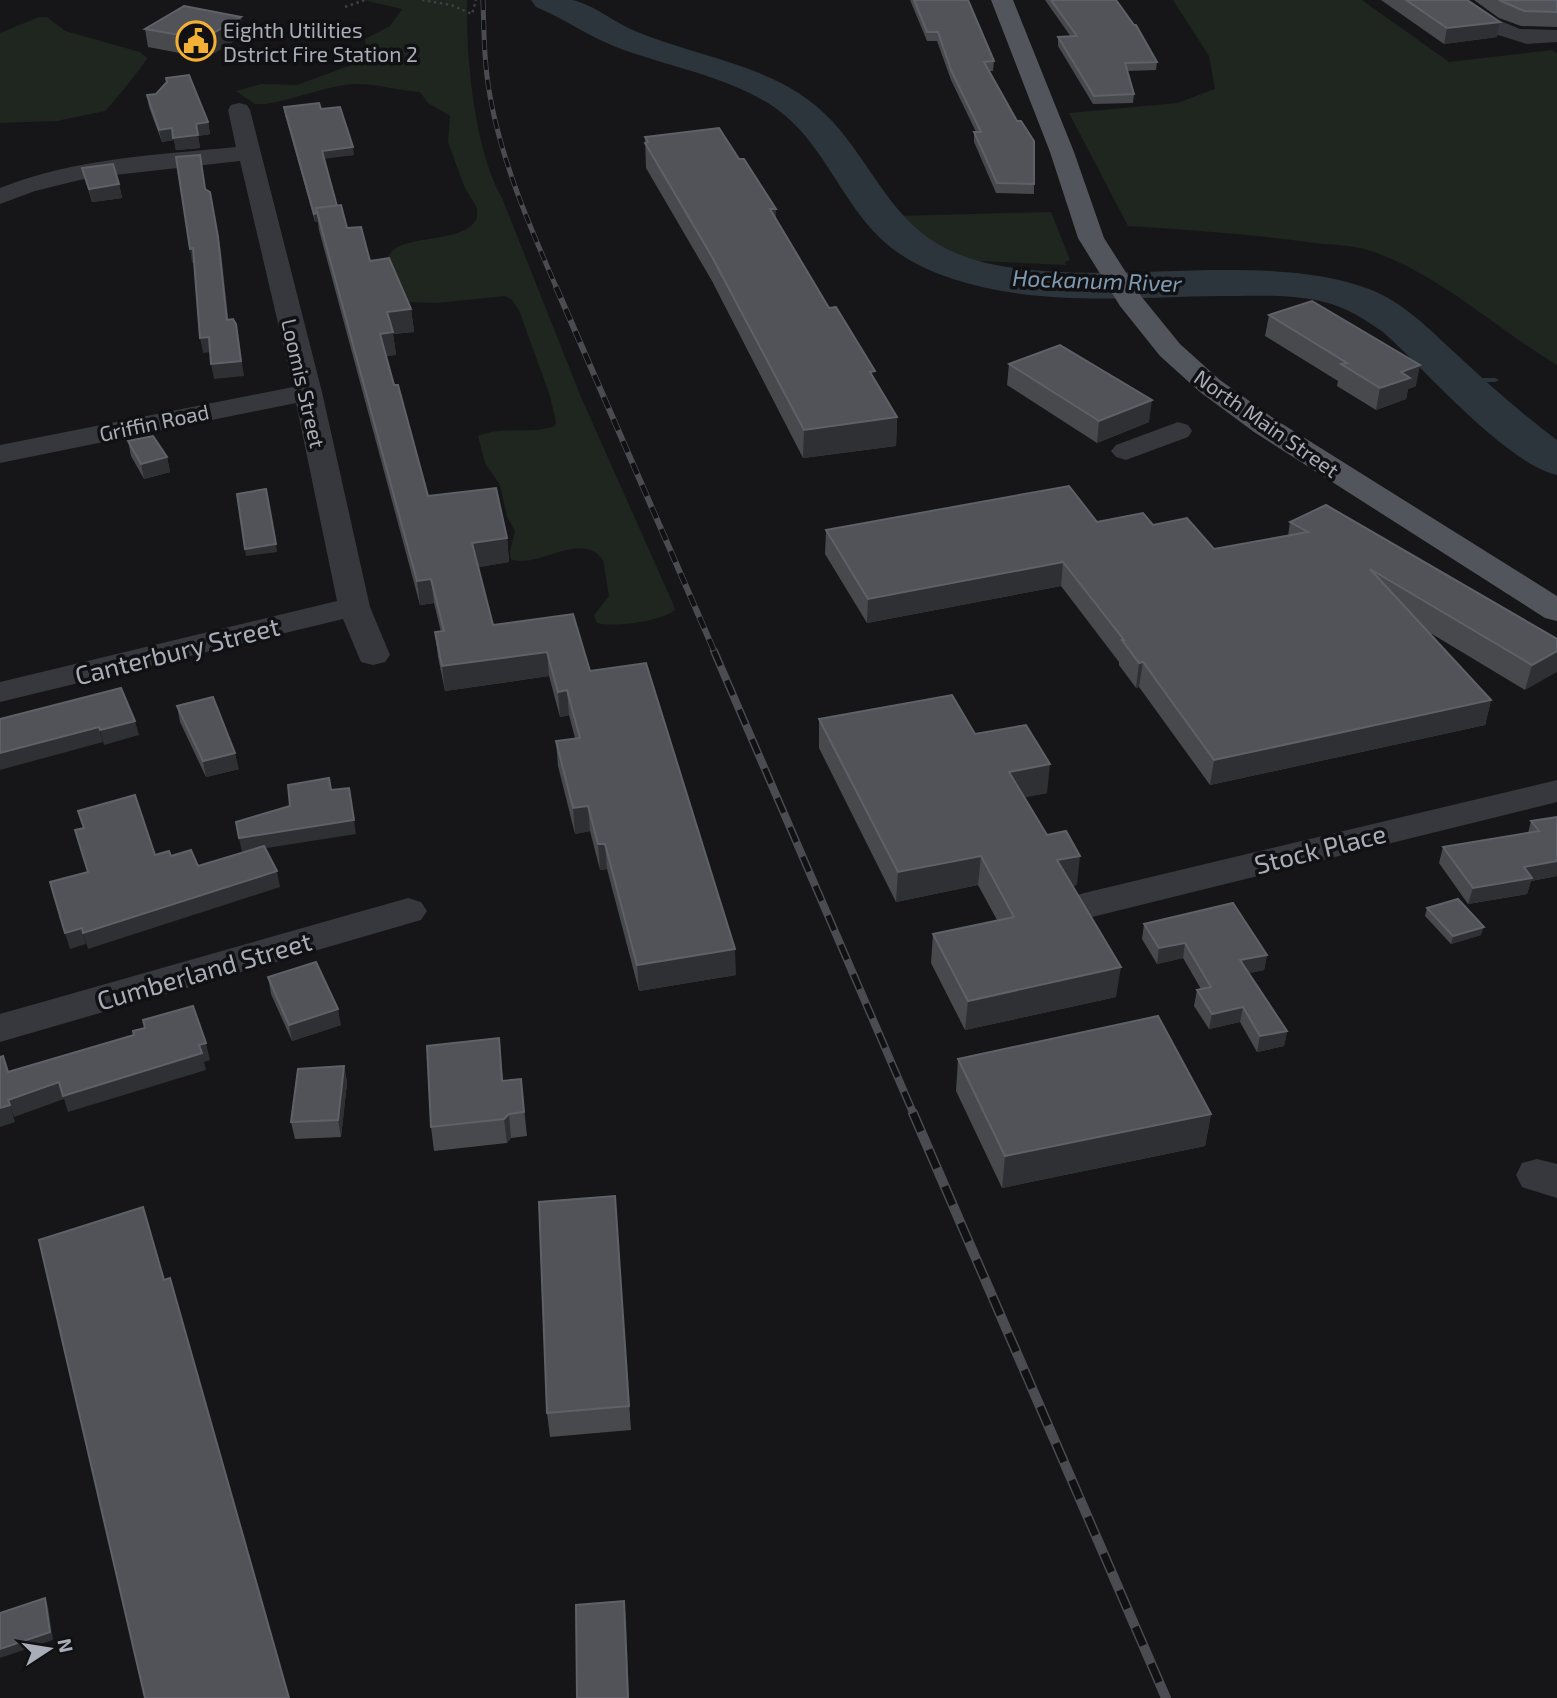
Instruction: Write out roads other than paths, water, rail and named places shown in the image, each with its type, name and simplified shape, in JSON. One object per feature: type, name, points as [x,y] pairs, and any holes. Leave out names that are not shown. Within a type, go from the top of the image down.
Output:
[{"type":"main road","name":"North Main Street","points":[[1002,0],[1062,152],[1091,238],[1108,270],[1170,350],[1210,386],[1318,462],[1557,611]]},
{"type":"street","points":[[1455,0],[1500,31],[1540,39],[1557,36]]},
{"type":"street","name":"Loomis Street","points":[[239,110],[308,392],[354,607],[373,655]]},
{"type":"street","points":[[0,197],[56,177],[248,153]]},
{"type":"street","name":"Griffin Road","points":[[0,454],[308,392]]},
{"type":"street","points":[[1126,451],[1178,431]]},
{"type":"street","name":"Canterbury Street","points":[[0,692],[354,607]]},
{"type":"street","name":"Stock Place","points":[[1084,906],[1557,791]]},
{"type":"street","name":"Cumberland Street","points":[[0,1028],[408,911]]},
{"type":"waterway","name":"Hockanum River","points":[[547,0],[625,39],[718,69],[785,99],[821,130],[877,211],[893,229],[935,259],[969,271],[1045,284],[1270,285],[1312,288],[1352,297],[1376,308],[1397,324],[1510,426],[1557,461]]},
{"type":"waterway","points":[[1459,380],[1495,380]]},
{"type":"railway","points":[[483,0],[487,72],[495,121],[518,194],[557,289]]},
{"type":"railway","points":[[556,287],[715,653]]},
{"type":"railway","points":[[714,651],[914,1115]]},
{"type":"railway","points":[[913,1113],[1166,1698]]},
{"type":"place","name":"Eighth Utilities Dstrict Fire Station 2","points":[[196,41]]}]
